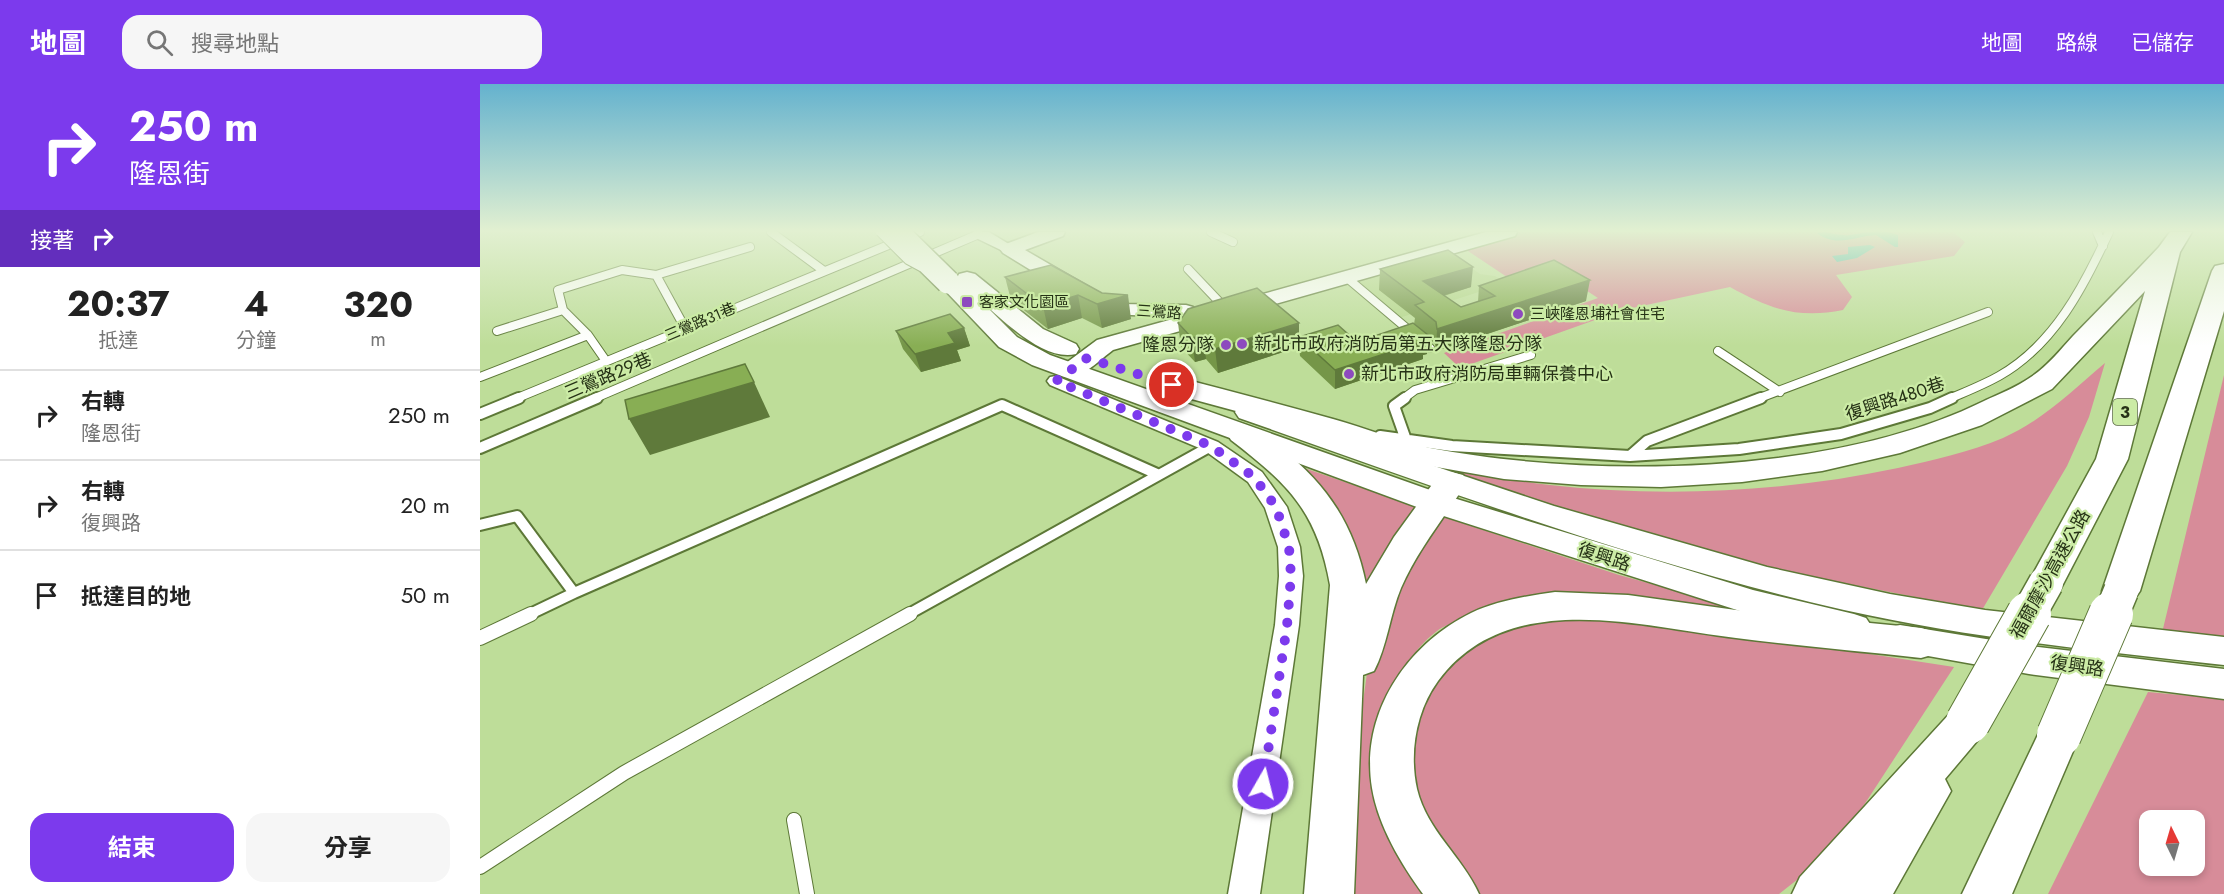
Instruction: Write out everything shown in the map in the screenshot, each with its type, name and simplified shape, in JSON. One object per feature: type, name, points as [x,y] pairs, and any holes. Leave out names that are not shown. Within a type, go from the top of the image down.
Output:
[{"type":"highway","points":[[1172,385],[1430,457],[1481,466],[1623,476],[1712,474],[1845,457],[1900,445],[1950,428],[2038,386],[2149,270]]},
{"type":"highway","name":"福爾摩沙高速公路","points":[[1866,894],[1968,722],[2112,459],[2167,270]]},
{"type":"highway","points":[[1987,894],[2121,591],[2224,272]]},
{"type":"highway","points":[[1226,440],[1267,452],[1303,485],[1322,509],[1335,531],[1344,557],[1348,585],[1329,894]]},
{"type":"highway","points":[[1334,837],[1360,659],[1369,618],[1402,549],[1444,492]]},
{"type":"highway","points":[[1454,894],[1426,862],[1401,813],[1391,770],[1395,729],[1408,690],[1436,654],[1473,627],[1522,610],[1582,605],[1921,643]]},
{"type":"highway","points":[[1818,894],[1968,722]]},
{"type":"main road","points":[[943,270],[956,280]]},
{"type":"main road","points":[[948,270],[1020,360],[1042,376],[1071,370]]},
{"type":"main road","name":"復興路","points":[[956,280],[1034,334],[1071,370],[1226,440],[1444,492],[1844,597],[1931,615],[2039,631],[2224,651]]},
{"type":"main road","name":"復興路","points":[[1071,370],[1172,385],[1444,492],[1752,602],[1921,643],[2029,660],[2224,684]]},
{"type":"street","name":"三鶯路","points":[[1045,270],[1112,309],[1186,311],[1193,318]]},
{"type":"street","points":[[1071,370],[1105,345],[1193,318],[1372,270]]},
{"type":"street","points":[[1226,440],[1276,507],[1289,547],[1291,576],[1287,626],[1244,894]]},
{"type":"lane","points":[[606,361],[588,335],[563,310],[558,290],[622,270],[656,275],[673,270]]},
{"type":"lane","name":"三鶯路31巷","points":[[480,414],[827,270]]},
{"type":"lane","name":"三鶯路29巷","points":[[480,448],[895,270]]},
{"type":"lane","points":[[932,270],[956,280]]},
{"type":"lane","points":[[1189,270],[1226,309]]},
{"type":"lane","name":"復興路480巷","points":[[1327,427],[1452,446],[1630,456],[1739,449],[1840,434],[1929,408],[2000,376],[2026,356],[2061,320],[2091,270]]},
{"type":"lane","points":[[656,275],[686,328]]},
{"type":"lane","points":[[1346,277],[1430,348]]},
{"type":"lane","points":[[497,331],[563,310]]},
{"type":"lane","points":[[1630,456],[1647,441],[1988,312]]},
{"type":"lane","points":[[480,376],[588,335]]},
{"type":"lane","points":[[1718,351],[1780,392]]},
{"type":"lane","points":[[1406,440],[1394,406],[1415,390],[1531,355]]},
{"type":"lane","points":[[480,638],[574,593],[1002,405],[1157,474]]},
{"type":"lane","points":[[480,867],[624,773],[1157,474],[1226,440]]},
{"type":"lane","points":[[480,525],[517,516],[574,593]]},
{"type":"lane","points":[[794,820],[807,894]]},
{"type":"shaded area","points":[[1390,270],[1474,270],[1480,274],[1495,276],[1506,283],[1396,319],[1351,280]]},
{"type":"shaded area","points":[[1496,270],[1868,270],[1836,275],[1852,297],[1843,310],[1812,313],[1785,310],[1758,301],[1730,287],[1623,310],[1460,368],[1444,353],[1598,298],[1556,271],[1516,283]]},
{"type":"shaded area","points":[[2105,363],[2089,417],[2067,466],[1982,610],[1792,573],[1727,557],[1398,458],[1512,480],[1593,489],[1681,492],[1812,483],[1925,462],[1965,452],[2003,438],[2044,414]]},
{"type":"shaded area","points":[[2224,375],[2224,638],[2162,633]]},
{"type":"shaded area","points":[[1302,469],[1421,508],[1356,619]]},
{"type":"shaded area","points":[[1438,515],[1619,575],[1732,606],[1739,613],[1632,598],[1560,595],[1525,598],[1490,606],[1439,629],[1411,658],[1380,712],[1428,894],[1353,894],[1359,731],[1367,673],[1385,609]]},
{"type":"shaded area","points":[[1624,616],[1954,667],[1849,828],[1812,868],[1779,894],[1479,894],[1423,825],[1404,749],[1432,675],[1459,648],[1531,617]]},
{"type":"shaded area","points":[[2148,692],[2224,699],[2224,894],[2048,894]]},
{"type":"building","points":[[1033,270],[1060,270],[1102,293],[1128,295],[1097,304],[1078,295],[1043,306],[1005,277]]},
{"type":"building","points":[[1381,270],[1463,270],[1423,281],[1461,307],[1495,296],[1479,286],[1526,270],[1572,270],[1590,280],[1437,329],[1436,322],[1415,305],[1424,302]]},
{"type":"building","points":[[1257,288],[1299,323],[1215,349],[1203,335],[1192,338],[1178,323],[1188,309]]},
{"type":"building","points":[[950,314],[964,328],[948,333],[955,343],[915,354],[896,331]]},
{"type":"building","points":[[1413,323],[1428,335],[1420,338],[1424,341],[1335,370],[1299,337],[1338,325],[1357,342]]},
{"type":"building","points":[[745,364],[754,382],[629,419],[625,400]]},
{"type":"place","name":"客家文化園區","points":[[967,302]]},
{"type":"place","name":"三峽隆恩埔社會住宅","points":[[1518,314]]},
{"type":"place","name":"新北市政府消防局第五大隊隆恩分隊","points":[[1242,344]]},
{"type":"place","name":"隆恩分隊","points":[[1226,345]]},
{"type":"place","name":"新北市政府消防局車輛保養中心","points":[[1349,374]]},
{"type":"route","points":[[1172,385],[1087,358],[1056,381],[1211,446],[1254,477],[1276,507],[1289,547],[1291,576],[1287,626],[1263,784]]}]
